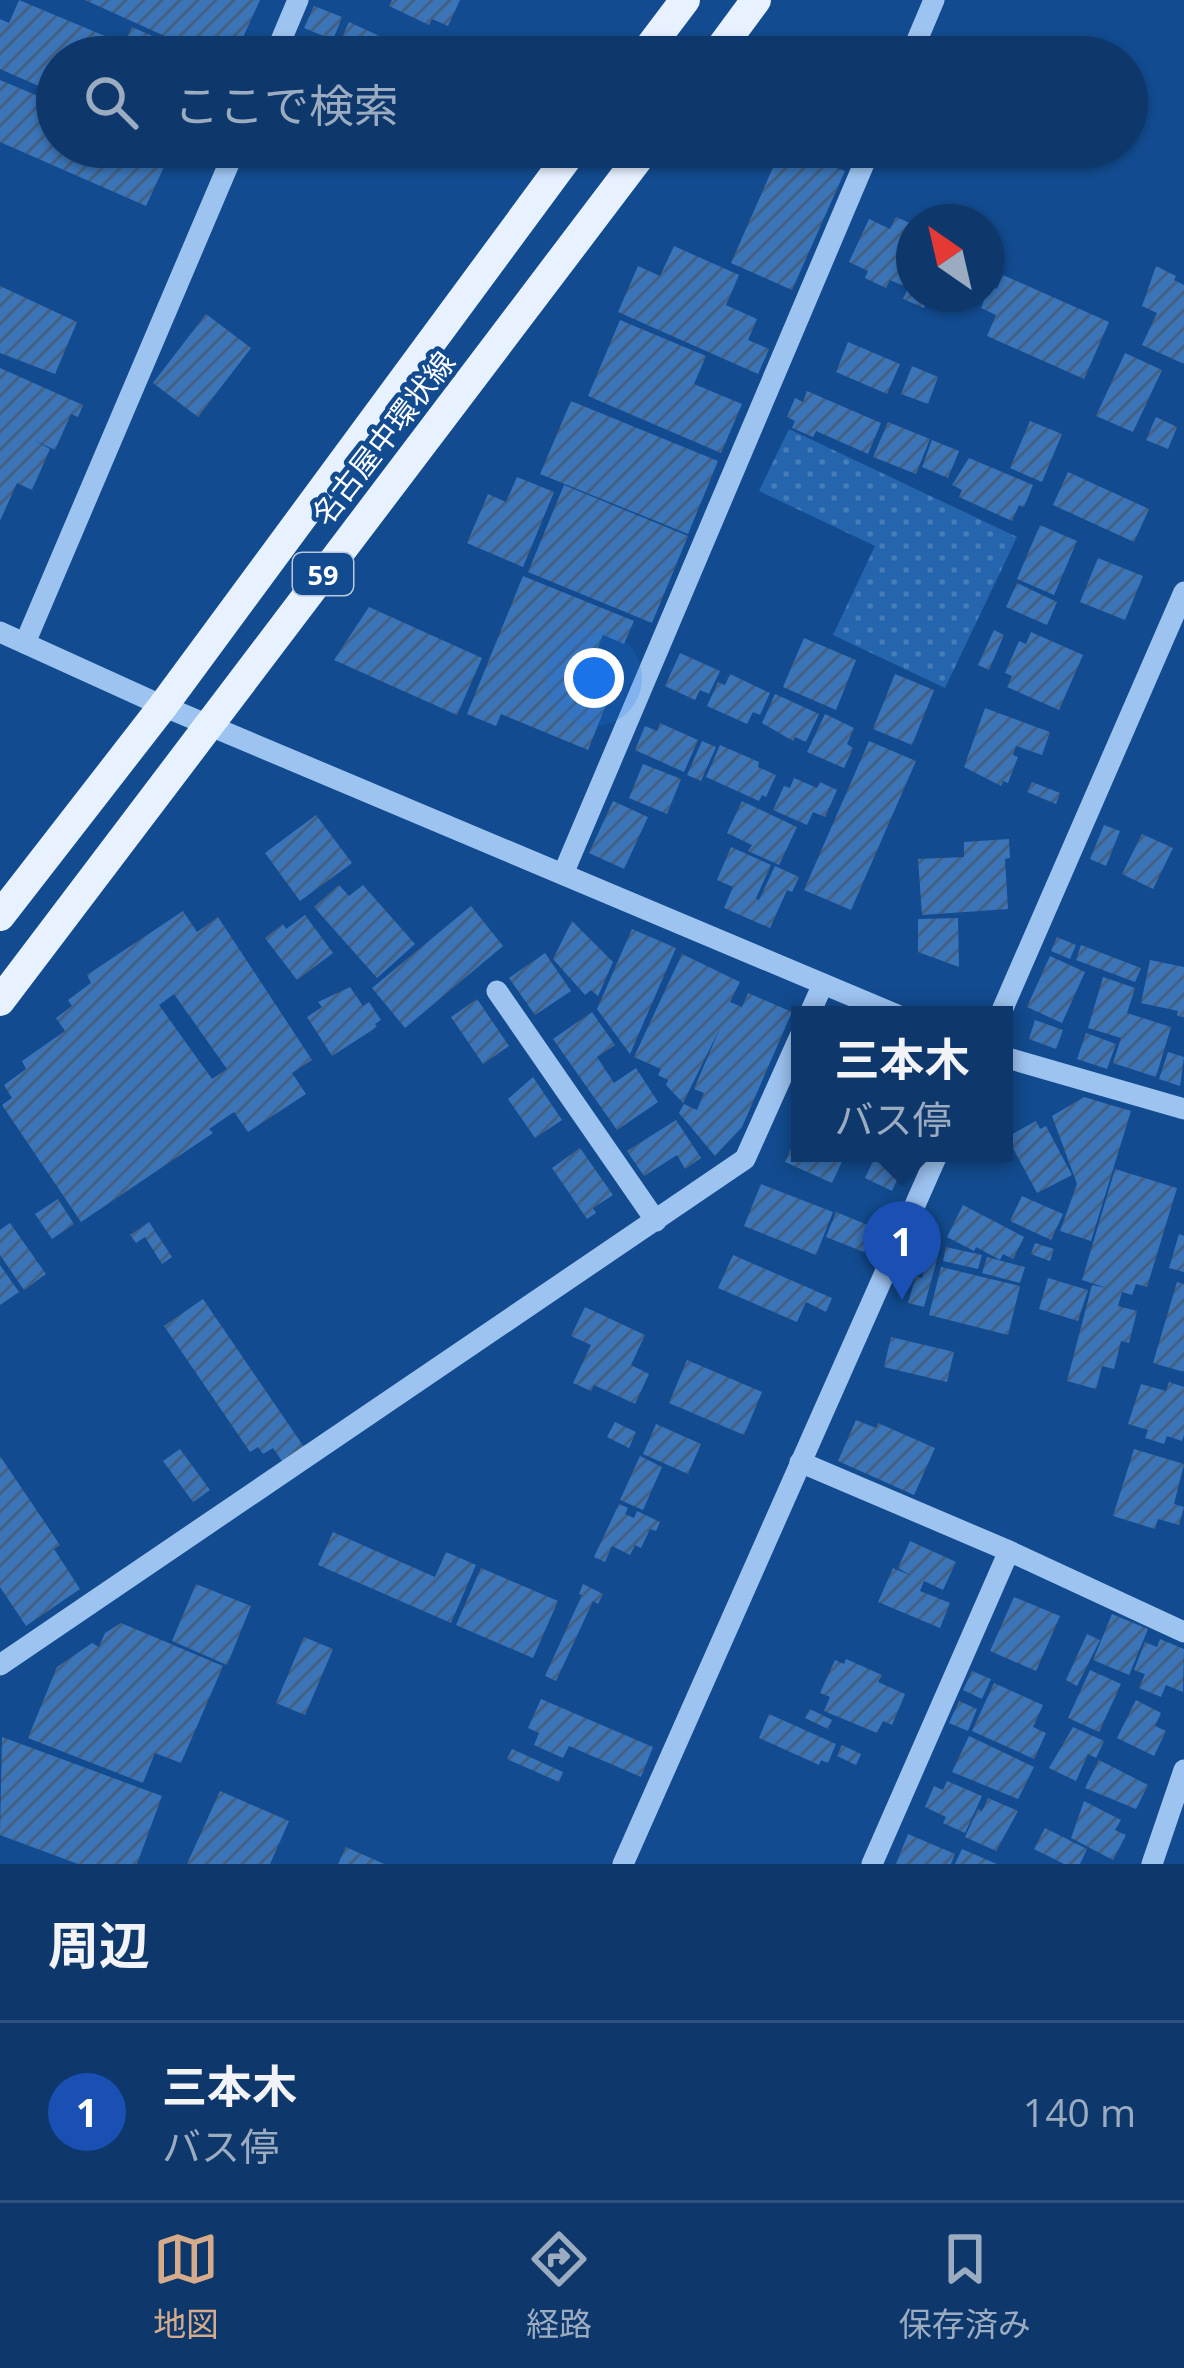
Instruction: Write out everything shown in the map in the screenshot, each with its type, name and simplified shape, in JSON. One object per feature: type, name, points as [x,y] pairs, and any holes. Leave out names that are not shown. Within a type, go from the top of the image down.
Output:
[{"type":"main road","points":[[658,36],[685,0]]},
{"type":"main road","points":[[729,36],[756,0]]},
{"type":"main road","name":"名古屋中環状線","points":[[0,916],[164,706],[560,168]]},
{"type":"main road","name":"名古屋中環状線","points":[[0,1001],[631,168]]},
{"type":"street","points":[[283,36],[298,0]]},
{"type":"street","points":[[919,36],[934,0]]},
{"type":"street","points":[[25,643],[227,168]]},
{"type":"street","points":[[563,874],[863,168]]},
{"type":"street","points":[[1004,1006],[1184,592]]},
{"type":"street","points":[[0,632],[206,724],[876,1006]]},
{"type":"street","points":[[813,1006],[824,984]]},
{"type":"street","points":[[497,991],[656,1221]]},
{"type":"street","points":[[0,1665],[745,1159],[791,1056]]},
{"type":"street","points":[[1013,1060],[1184,1108]]},
{"type":"street","points":[[623,1864],[934,1162]]},
{"type":"street","points":[[800,1462],[1010,1551],[1184,1632]]},
{"type":"street","points":[[872,1864],[1010,1551]]},
{"type":"street","points":[[1152,1864],[1184,1770]]},
{"type":"shaded area","points":[[789,429],[1017,537],[945,688],[833,635],[875,546],[759,491]]},
{"type":"building","points":[[19,0],[105,36],[36,36],[36,85],[0,69],[0,19],[9,23]]},
{"type":"building","points":[[85,0],[260,0],[244,36],[165,36]]},
{"type":"building","points":[[392,0],[460,0],[448,26],[432,19],[429,25],[389,6]]},
{"type":"building","points":[[314,6],[342,17],[335,36],[304,28]]},
{"type":"building","points":[[349,22],[380,36],[343,36]]},
{"type":"building","points":[[132,27],[152,36],[128,36]]},
{"type":"building","points":[[0,80],[36,95],[36,158],[0,142]]},
{"type":"building","points":[[59,168],[164,168],[146,206]]},
{"type":"building","points":[[773,168],[845,171],[792,290],[731,263]]},
{"type":"building","points":[[896,217],[896,283],[890,280],[886,288],[865,278],[868,271],[849,262],[869,219],[890,229]]},
{"type":"building","points":[[674,246],[739,275],[726,305],[757,319],[748,340],[769,349],[758,374],[618,312],[638,266],[660,276]]},
{"type":"building","points":[[1156,266],[1184,285],[1184,364],[1142,345],[1157,313],[1142,306]]},
{"type":"building","points":[[1004,275],[1109,322],[1084,379],[987,336],[996,315],[990,312],[1004,312]]},
{"type":"building","points":[[0,286],[77,322],[55,374],[0,353]]},
{"type":"building","points":[[206,314],[251,348],[198,417],[153,383]]},
{"type":"building","points":[[620,320],[706,356],[694,384],[742,404],[721,453],[588,396]]},
{"type":"building","points":[[848,342],[900,364],[887,394],[836,372]]},
{"type":"building","points":[[1125,353],[1162,370],[1133,432],[1096,416]]},
{"type":"building","points":[[912,366],[938,377],[928,404],[901,394]]},
{"type":"building","points":[[0,368],[83,405],[78,417],[71,414],[55,450],[34,440],[50,449],[32,490],[17,483],[0,521]]},
{"type":"building","points":[[807,391],[881,423],[868,454],[816,431],[813,437],[792,428],[795,421],[787,417],[795,398],[803,402]]},
{"type":"building","points":[[571,401],[718,461],[688,534],[540,474]]},
{"type":"building","points":[[1156,417],[1177,427],[1168,449],[1146,440]]},
{"type":"building","points":[[1030,421],[1062,434],[1042,482],[1010,468]]},
{"type":"building","points":[[888,422],[930,439],[916,474],[873,457]]},
{"type":"building","points":[[932,440],[959,451],[948,478],[922,467]]},
{"type":"building","points":[[969,458],[1033,485],[1012,521],[959,497],[962,490],[952,485]]},
{"type":"building","points":[[1068,472],[1149,509],[1134,542],[1053,505]]},
{"type":"building","points":[[517,477],[554,492],[523,567],[467,543],[488,494],[506,502]]},
{"type":"building","points":[[564,485],[688,536],[652,623],[528,572]]},
{"type":"building","points":[[1040,525],[1077,541],[1054,595],[1017,579]]},
{"type":"building","points":[[1098,558],[1143,576],[1125,620],[1080,602]]},
{"type":"building","points":[[523,576],[634,621],[624,644],[603,635],[587,674],[614,685],[588,750],[501,714],[496,726],[467,714]]},
{"type":"building","points":[[1017,583],[1057,602],[1047,625],[1006,607]]},
{"type":"building","points":[[369,607],[482,658],[457,715],[334,660]]},
{"type":"building","points":[[994,630],[1004,635],[989,670],[978,665]]},
{"type":"building","points":[[1031,632],[1083,655],[1059,710],[1007,687],[1012,676],[1005,673],[1019,641],[1026,644]]},
{"type":"building","points":[[804,638],[856,660],[836,710],[783,687]]},
{"type":"building","points":[[680,653],[720,671],[709,694],[700,690],[695,700],[665,686]]},
{"type":"building","points":[[730,674],[770,693],[760,715],[753,712],[747,724],[707,706],[718,682],[725,685]]},
{"type":"building","points":[[895,674],[934,690],[912,745],[873,729]]},
{"type":"building","points":[[775,694],[819,714],[806,742],[795,737],[793,741],[762,723]]},
{"type":"building","points":[[985,708],[1050,732],[1042,755],[1016,746],[1013,755],[1018,757],[1008,783],[1003,781],[1001,786],[964,767]]},
{"type":"building","points":[[825,714],[854,728],[847,744],[853,748],[844,768],[807,752]]},
{"type":"building","points":[[660,723],[698,740],[684,772],[635,750],[645,726],[657,731]]},
{"type":"building","points":[[702,741],[716,747],[701,781],[687,775]]},
{"type":"building","points":[[869,741],[916,761],[851,910],[804,890]]},
{"type":"building","points":[[720,745],[776,775],[766,797],[762,795],[759,801],[706,777]]},
{"type":"building","points":[[643,764],[681,779],[667,814],[629,798]]},
{"type":"building","points":[[794,778],[837,790],[825,817],[813,812],[807,825],[773,810],[784,786],[790,788]]},
{"type":"building","points":[[1032,782],[1060,793],[1056,804],[1027,792]]},
{"type":"building","points":[[613,801],[648,817],[624,869],[589,853]]},
{"type":"building","points":[[742,801],[797,827],[779,865],[748,851],[752,845],[727,833]]},
{"type":"building","points":[[316,815],[352,863],[300,901],[265,853]]},
{"type":"building","points":[[1104,825],[1120,831],[1106,866],[1090,859]]},
{"type":"building","points":[[1142,834],[1173,848],[1153,889],[1122,874]]},
{"type":"building","points":[[1009,839],[1010,858],[1005,859],[1008,909],[922,915],[918,859],[964,857],[964,842]]},
{"type":"building","points":[[731,847],[771,865],[759,900],[775,866],[799,877],[792,892],[787,890],[770,928],[724,908],[733,887],[717,880]]},
{"type":"building","points":[[339,885],[349,896],[363,885],[415,944],[377,978],[314,907]]},
{"type":"building","points":[[471,906],[503,946],[405,1028],[372,988]]},
{"type":"building","points":[[183,911],[197,932],[218,917],[312,1060],[292,1073],[306,1094],[248,1132],[234,1112],[209,1129],[213,1133],[81,1222],[2,1105],[12,1098],[4,1085],[26,1069],[22,1061],[65,1031],[56,1018],[72,1006],[68,1000],[91,983],[87,975]],"holes":[[[174,994],[227,1069],[212,1079],[159,1005]]]},
{"type":"building","points":[[305,915],[333,953],[297,980],[265,938]]},
{"type":"building","points":[[958,918],[959,967],[918,952],[918,919]]},
{"type":"building","points":[[572,921],[613,962],[598,996],[591,990],[585,995],[553,959]]},
{"type":"building","points":[[632,929],[676,948],[630,1054],[597,1009]]},
{"type":"building","points":[[1057,937],[1076,945],[1070,959],[1051,951]]},
{"type":"building","points":[[1081,945],[1141,968],[1135,982],[1076,960]]},
{"type":"building","points":[[545,953],[571,991],[535,1015],[509,978]]},
{"type":"building","points":[[682,954],[740,982],[730,1002],[742,1007],[748,993],[791,1012],[742,1127],[715,1156],[679,1113],[684,1104],[697,1110],[704,1093],[694,1089],[720,1028],[683,1103],[666,1085],[668,1080],[658,1075],[661,1069],[634,1057]]},
{"type":"building","points":[[1050,956],[1085,972],[1062,1023],[1027,1007]]},
{"type":"building","points":[[1150,960],[1184,967],[1184,1017],[1177,1016],[1178,1011],[1141,1003]]},
{"type":"building","points":[[1103,977],[1135,988],[1127,1013],[1171,1027],[1156,1077],[1113,1063],[1121,1038],[1088,1028]]},
{"type":"building","points":[[350,987],[381,1020],[332,1056],[307,1017],[322,1007],[318,1002]]},
{"type":"building","points":[[477,999],[509,1046],[483,1064],[451,1017]]},
{"type":"building","points":[[592,1012],[615,1045],[597,1057],[614,1083],[636,1068],[658,1102],[617,1130],[553,1039]]},
{"type":"building","points":[[1035,1020],[1063,1030],[1056,1049],[1029,1039]]},
{"type":"building","points":[[1086,1033],[1116,1044],[1107,1069],[1077,1059]]},
{"type":"building","points":[[1168,1052],[1184,1057],[1180,1086],[1159,1079]]},
{"type":"building","points":[[533,1077],[562,1120],[535,1138],[508,1099]]},
{"type":"building","points":[[1084,1097],[1131,1111],[1091,1241],[1060,1231],[1077,1184],[1052,1116]]},
{"type":"building","points":[[676,1120],[701,1158],[685,1169],[677,1155],[644,1176],[627,1151]]},
{"type":"building","points":[[1036,1121],[1040,1129],[1046,1126],[1072,1175],[1037,1193],[1013,1148],[1013,1134]]},
{"type":"building","points":[[580,1148],[613,1195],[593,1208],[596,1213],[587,1219],[552,1168]]},
{"type":"building","points":[[791,1149],[791,1162],[842,1162],[832,1183],[785,1162]]},
{"type":"building","points":[[873,1162],[905,1163],[892,1191],[865,1178]]},
{"type":"building","points":[[1115,1169],[1177,1188],[1147,1287],[1136,1284],[1132,1295],[1122,1292],[1118,1306],[1137,1311],[1129,1343],[1121,1341],[1114,1369],[1102,1366],[1096,1389],[1067,1381],[1092,1285],[1107,1288],[1082,1280]]},
{"type":"building","points":[[761,1184],[833,1212],[816,1255],[744,1226]]},
{"type":"building","points":[[1022,1196],[1063,1214],[1051,1240],[1010,1221]]},
{"type":"building","points":[[58,1199],[74,1224],[52,1239],[35,1214]]},
{"type":"building","points":[[963,1205],[1024,1237],[1013,1259],[1003,1254],[1000,1260],[947,1237]]},
{"type":"building","points":[[836,1212],[875,1228],[864,1252],[826,1237]]},
{"type":"building","points":[[149,1222],[172,1257],[162,1264],[145,1237],[136,1243],[130,1235]]},
{"type":"building","points":[[10,1223],[46,1274],[24,1290],[0,1255],[0,1230]]},
{"type":"building","points":[[1179,1234],[1184,1236],[1184,1272],[1169,1268]]},
{"type":"building","points":[[1035,1243],[1054,1249],[1050,1261],[1031,1254]]},
{"type":"building","points":[[946,1247],[982,1255],[978,1269],[943,1261]]},
{"type":"building","points":[[929,1253],[938,1256],[924,1307],[908,1303],[916,1276],[922,1278]]},
{"type":"building","points":[[733,1255],[832,1298],[826,1312],[806,1302],[797,1322],[718,1288]]},
{"type":"building","points":[[987,1257],[1025,1267],[1020,1283],[982,1273]]},
{"type":"building","points":[[0,1265],[19,1292],[0,1305]]},
{"type":"building","points":[[941,1267],[1020,1286],[1008,1335],[929,1315]]},
{"type":"building","points":[[1048,1278],[1088,1290],[1078,1321],[1039,1309]]},
{"type":"building","points":[[1177,1282],[1184,1284],[1184,1372],[1153,1363]]},
{"type":"building","points":[[203,1299],[304,1447],[282,1461],[273,1448],[263,1454],[258,1447],[250,1452],[164,1326]]},
{"type":"building","points":[[585,1307],[645,1335],[631,1365],[649,1374],[635,1404],[594,1385],[591,1391],[573,1383],[591,1345],[571,1336]]},
{"type":"building","points":[[891,1337],[954,1352],[947,1382],[884,1367]]},
{"type":"building","points":[[687,1360],[762,1392],[744,1435],[669,1403]]},
{"type":"building","points":[[1169,1382],[1184,1387],[1184,1435],[1182,1441],[1167,1436],[1164,1444],[1145,1438],[1148,1430],[1128,1424],[1141,1384],[1166,1391]]},
{"type":"building","points":[[856,1420],[876,1428],[878,1423],[935,1448],[914,1495],[838,1461]]},
{"type":"building","points":[[615,1422],[636,1432],[629,1448],[607,1437]]},
{"type":"building","points":[[656,1424],[701,1444],[688,1474],[643,1454]]},
{"type":"building","points":[[180,1449],[210,1490],[193,1502],[163,1461]]},
{"type":"building","points":[[1134,1449],[1184,1464],[1174,1504],[1184,1507],[1179,1525],[1158,1519],[1155,1529],[1113,1516]]},
{"type":"building","points":[[0,1456],[60,1545],[54,1549],[80,1589],[26,1626],[0,1587]]},
{"type":"building","points":[[640,1456],[662,1467],[643,1510],[620,1500]]},
{"type":"building","points":[[619,1504],[634,1518],[637,1511],[660,1522],[656,1531],[650,1529],[641,1548],[635,1545],[630,1555],[612,1546],[605,1562],[594,1557]]},
{"type":"building","points":[[333,1532],[435,1577],[446,1552],[476,1565],[451,1623],[318,1565]]},
{"type":"building","points":[[910,1541],[956,1562],[943,1590],[924,1581],[920,1591],[950,1603],[940,1628],[878,1602],[893,1568],[912,1576],[898,1568]]},
{"type":"building","points":[[481,1568],[558,1601],[533,1658],[456,1625]]},
{"type":"building","points":[[196,1584],[251,1606],[227,1665],[172,1641]]},
{"type":"building","points":[[583,1584],[603,1594],[598,1604],[593,1601],[556,1681],[545,1676]]},
{"type":"building","points":[[1014,1597],[1060,1616],[1036,1671],[990,1651]]},
{"type":"building","points":[[1112,1614],[1148,1629],[1129,1675],[1093,1660]]},
{"type":"building","points":[[121,1623],[223,1666],[181,1763],[155,1753],[143,1783],[28,1738],[57,1667],[92,1643],[99,1647],[105,1633]]},
{"type":"building","points":[[1087,1634],[1100,1640],[1077,1686],[1066,1680]]},
{"type":"building","points":[[304,1637],[333,1649],[305,1715],[276,1703]]},
{"type":"building","points":[[1160,1639],[1184,1649],[1183,1692],[1166,1685],[1161,1697],[1139,1688],[1145,1674],[1134,1670],[1145,1642],[1157,1647]]},
{"type":"building","points":[[846,1659],[882,1675],[878,1682],[905,1694],[892,1725],[883,1721],[877,1733],[824,1711],[830,1697],[820,1693],[835,1660],[844,1664]]},
{"type":"building","points":[[1090,1670],[1121,1684],[1099,1732],[1068,1718]]},
{"type":"building","points":[[972,1671],[991,1679],[982,1699],[963,1690]]},
{"type":"building","points":[[994,1683],[1043,1705],[1033,1727],[1046,1733],[1034,1759],[972,1731]]},
{"type":"building","points":[[541,1699],[653,1747],[641,1777],[569,1746],[563,1758],[534,1745],[539,1733],[528,1728]]},
{"type":"building","points":[[1136,1700],[1161,1713],[1155,1726],[1166,1731],[1154,1756],[1117,1738]]},
{"type":"building","points":[[959,1701],[977,1709],[968,1731],[949,1723]]},
{"type":"building","points":[[810,1709],[832,1720],[828,1729],[805,1718]]},
{"type":"building","points":[[769,1714],[836,1744],[828,1763],[821,1760],[819,1765],[759,1738]]},
{"type":"building","points":[[1073,1727],[1104,1741],[1096,1758],[1088,1754],[1076,1781],[1049,1768]]},
{"type":"building","points":[[969,1736],[1034,1767],[1018,1799],[952,1772]]},
{"type":"building","points":[[2,1737],[162,1796],[137,1864],[78,1864],[0,1835]]},
{"type":"building","points":[[842,1745],[861,1754],[856,1765],[837,1756]]},
{"type":"building","points":[[512,1749],[563,1772],[559,1782],[507,1759]]},
{"type":"building","points":[[1099,1760],[1148,1785],[1136,1809],[1085,1788]]},
{"type":"building","points":[[947,1781],[982,1796],[965,1833],[943,1823],[946,1817],[925,1807],[934,1786],[943,1790]]},
{"type":"building","points":[[220,1791],[289,1821],[270,1864],[187,1864]]},
{"type":"building","points":[[988,1798],[1018,1811],[996,1851],[965,1837]]},
{"type":"building","points":[[1084,1801],[1121,1820],[1115,1830],[1126,1835],[1113,1860],[1071,1838]]},
{"type":"building","points":[[1045,1828],[1087,1849],[1080,1864],[1064,1864],[1034,1849]]},
{"type":"building","points":[[908,1834],[955,1854],[951,1864],[896,1864]]},
{"type":"building","points":[[346,1847],[384,1864],[338,1864]]},
{"type":"building","points":[[962,1849],[997,1864],[955,1864]]},
{"type":"place","name":"三本木","points":[[902,1300]]}]
